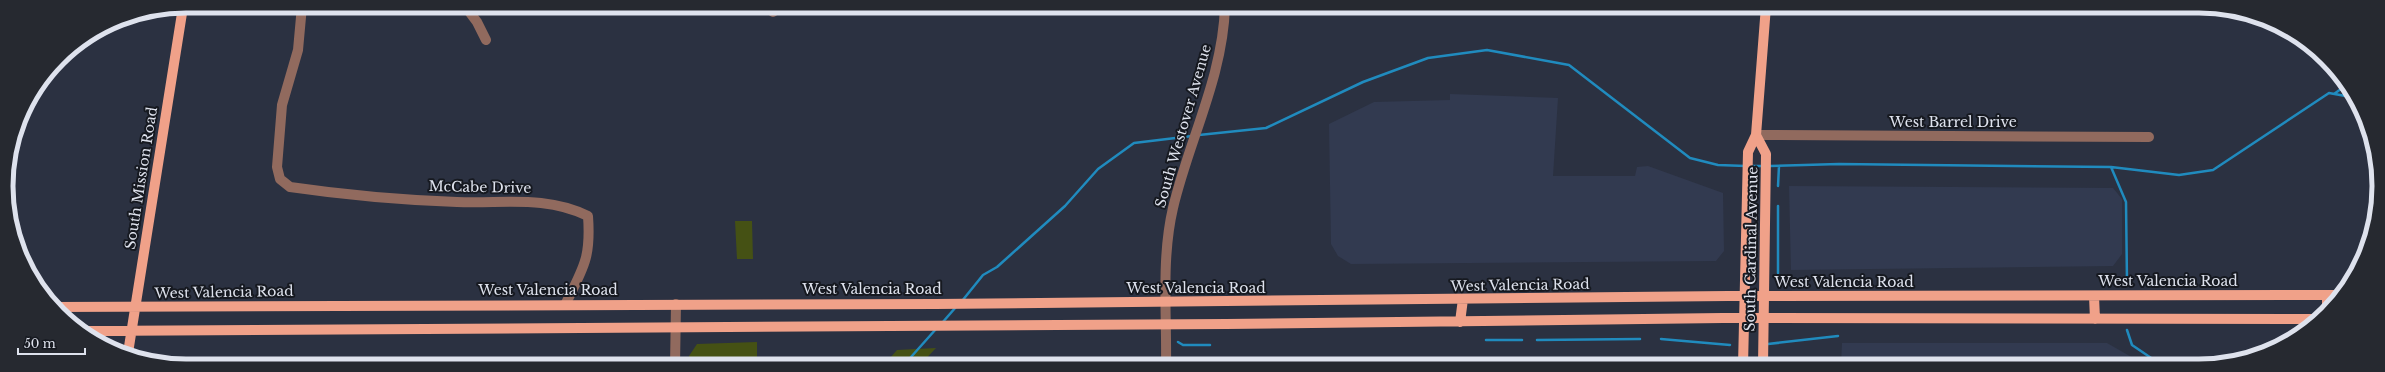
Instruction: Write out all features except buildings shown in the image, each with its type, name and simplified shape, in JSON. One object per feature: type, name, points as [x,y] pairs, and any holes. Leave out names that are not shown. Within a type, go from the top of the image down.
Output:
[{"type":"main road","name":"South Mission Road","points":[[128,349],[182,13]]},
{"type":"main road","name":"South Cardinal Avenue","points":[[1743,359],[1748,155],[1756,135],[1765,13]]},
{"type":"main road","name":"South Cardinal Avenue","points":[[1756,135],[1766,154],[1763,359]]},
{"type":"main road","points":[[2327,295],[2327,302]]},
{"type":"main road","name":"West Valencia Road","points":[[63,307],[566,303],[935,304],[991,302],[1166,302],[1745,296],[2333,295]]},
{"type":"main road","points":[[2094,296],[2095,319]]},
{"type":"main road","points":[[1460,322],[1463,299]]},
{"type":"main road","points":[[91,331],[1460,322],[1923,317],[2309,319]]},
{"type":"street","name":"McCabe Drive","points":[[301,13],[298,50],[282,105],[277,167],[280,179],[290,187],[406,200],[457,202],[545,202],[570,207],[588,216],[590,240],[587,261],[566,303]]},
{"type":"street","points":[[470,13],[477,22],[486,40]]},
{"type":"street","name":"South Westover Avenue","points":[[1166,359],[1166,252],[1172,210],[1186,160],[1208,99],[1223,34],[1224,13]]},
{"type":"street","name":"West Barrel Drive","points":[[1756,135],[2150,137]]},
{"type":"street","points":[[675,359],[676,304]]},
{"type":"shaded area","points":[[1450,94],[1558,98],[1553,176],[1635,176],[1637,167],[1648,166],[1723,193],[1724,251],[1716,261],[1351,264],[1338,256],[1331,244],[1329,124],[1374,102],[1450,100]]},
{"type":"shaded area","points":[[1789,186],[2113,188],[2122,199],[2122,254],[2113,266],[1791,270]]},
{"type":"shaded area","points":[[1842,343],[2107,343],[2135,359],[1841,359]]},
{"type":"green space","points":[[735,221],[752,221],[753,259],[737,259]]},
{"type":"green space","points":[[757,342],[757,359],[689,359],[689,356],[697,344]]},
{"type":"green space","points":[[936,348],[926,359],[889,359],[897,350]]},
{"type":"waterway","points":[[1199,135],[1266,128],[1363,82],[1428,58],[1487,50],[1569,65],[1690,158],[1718,165],[1746,166]]},
{"type":"waterway","points":[[2334,94],[2342,88]]},
{"type":"waterway","points":[[2111,167],[2179,175],[2213,170],[2329,93],[2347,96]]},
{"type":"waterway","points":[[962,301],[983,275],[997,267],[1065,206],[1098,169],[1134,143],[1192,136]]},
{"type":"waterway","points":[[1769,166],[1839,164],[2111,167],[2126,202],[2127,282]]},
{"type":"waterway","points":[[1751,166],[1764,166]]},
{"type":"waterway","points":[[1778,186],[1779,166]]},
{"type":"waterway","points":[[1778,206],[1778,273]]},
{"type":"waterway","points":[[942,323],[956,307]]},
{"type":"waterway","points":[[909,359],[936,329]]},
{"type":"waterway","points":[[2127,330],[2132,345],[2153,359]]},
{"type":"waterway","points":[[1768,344],[1838,336]]},
{"type":"waterway","points":[[1537,340],[1640,339]]},
{"type":"waterway","points":[[1661,339],[1730,345]]},
{"type":"waterway","points":[[1486,340],[1522,340]]},
{"type":"waterway","points":[[1178,342],[1183,345],[1210,345]]}]
